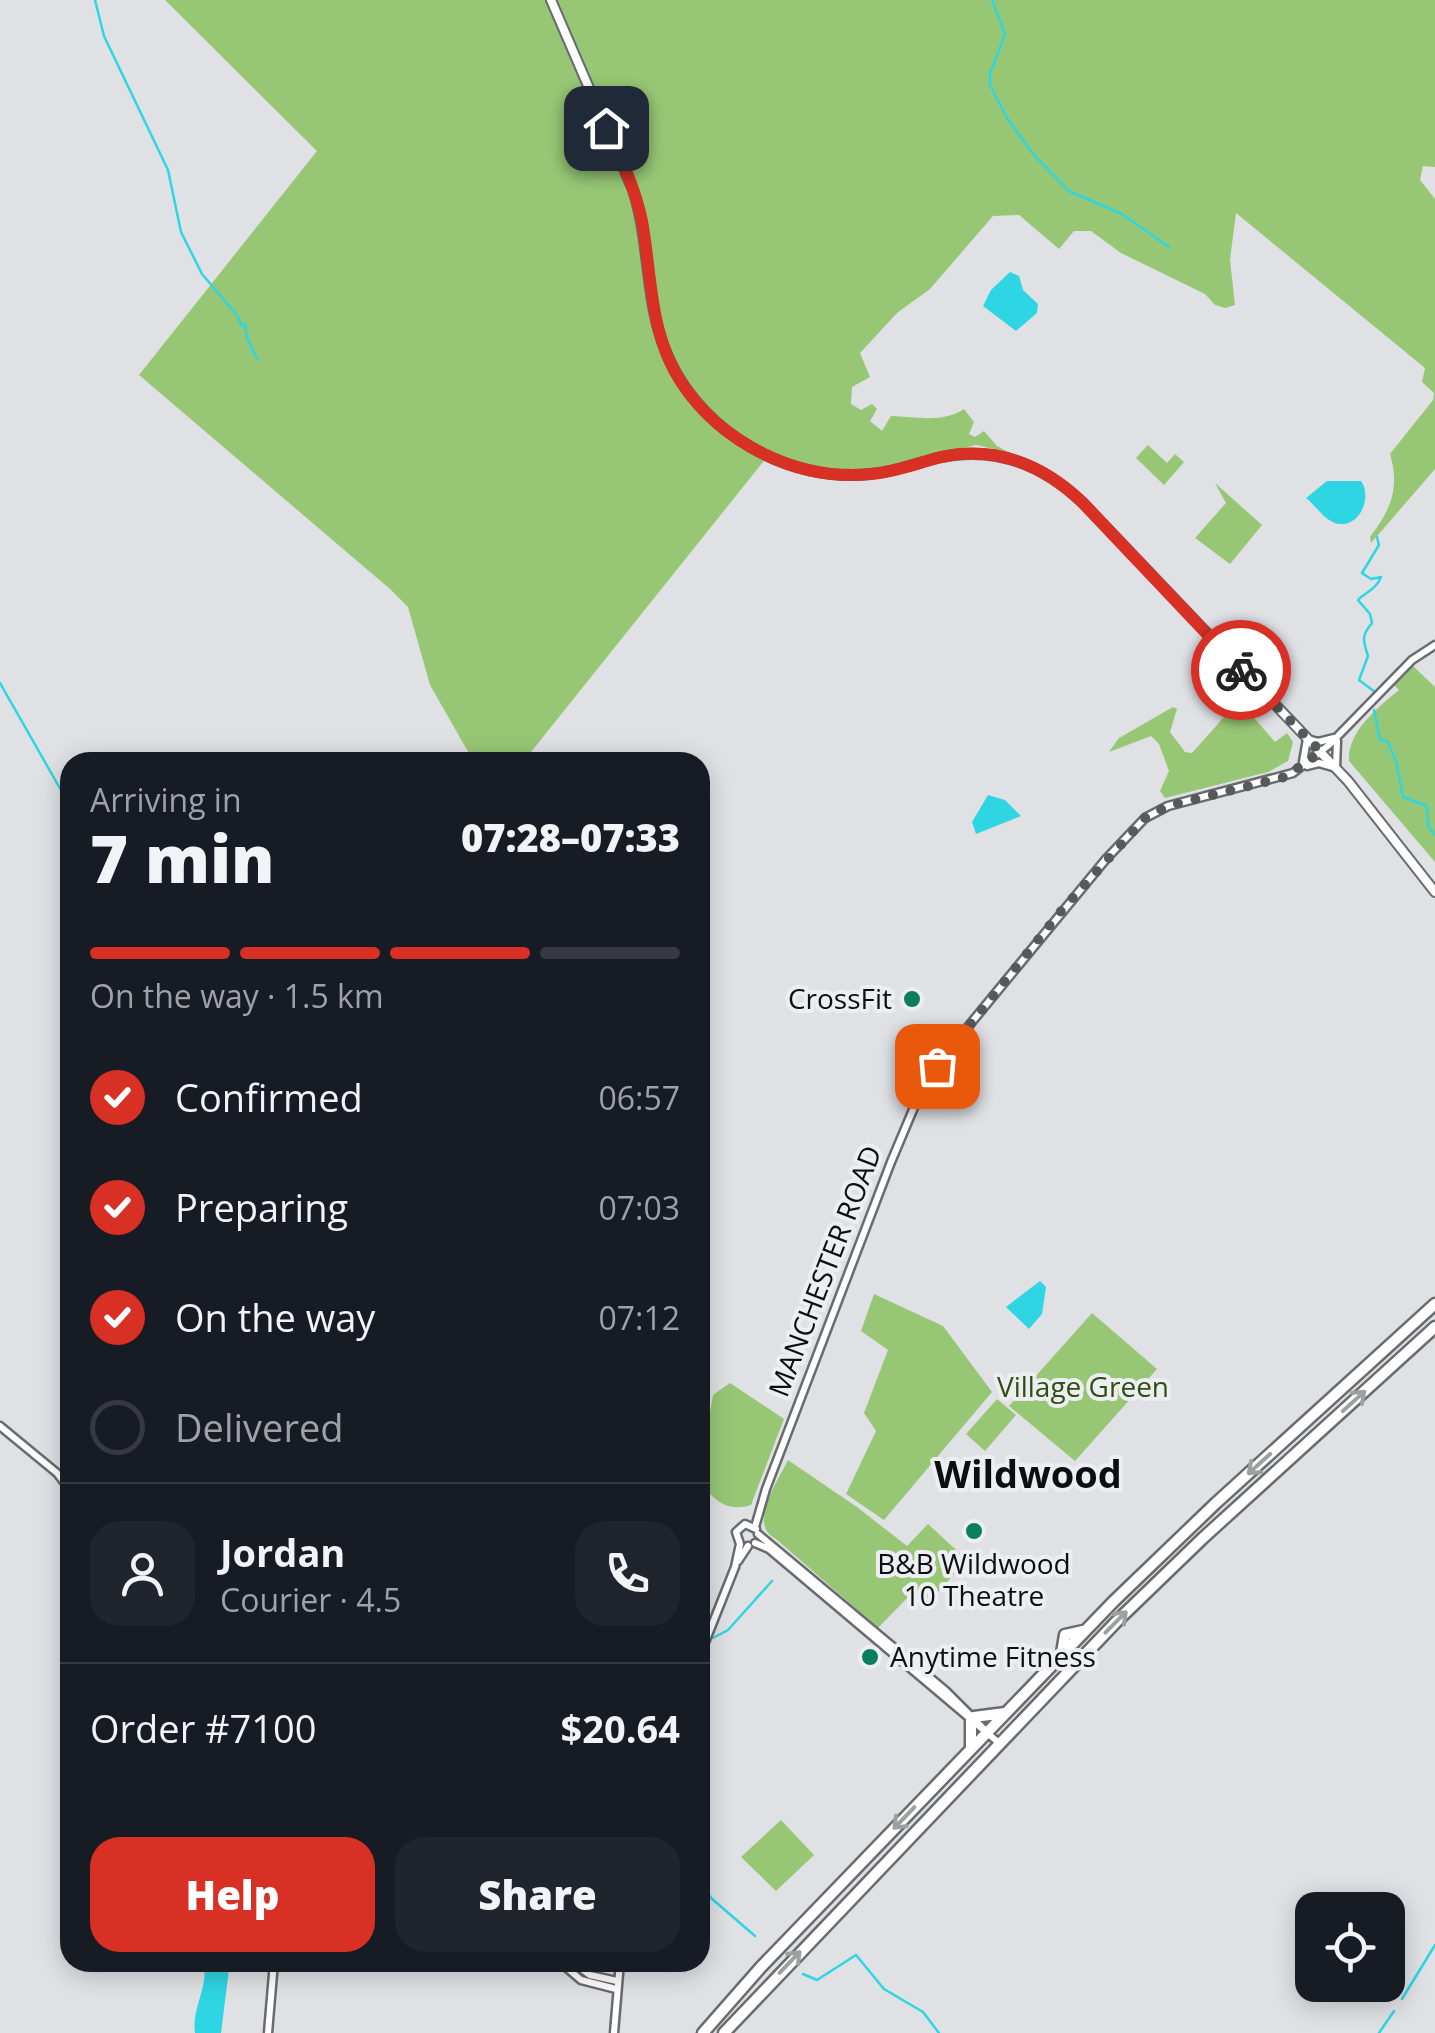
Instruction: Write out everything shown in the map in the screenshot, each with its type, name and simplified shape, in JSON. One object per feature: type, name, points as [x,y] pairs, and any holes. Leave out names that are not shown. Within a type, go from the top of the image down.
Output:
[{"type":"highway","points":[[703,2033],[744,1984],[1062,1654],[1065,1635],[1084,1630],[1181,1535],[1435,1304]]},
{"type":"highway","points":[[724,2033],[1202,1538],[1435,1327]]},
{"type":"highway","points":[[971,1748],[972,1719],[1006,1712]]},
{"type":"main road","points":[[551,0],[634,190],[654,312],[665,351],[688,392],[712,419],[767,455],[818,472],[869,474],[972,453],[1006,457],[1043,471],[1083,503],[1321,752],[1381,819],[1435,892]]},
{"type":"street","name":"MANCHESTER ROAD","points":[[753,1528],[891,1162],[915,1105],[948,1051],[1106,858],[1145,818],[1168,806],[1277,779],[1300,768],[1338,737],[1404,667],[1435,646]]},
{"type":"street","points":[[1300,768],[1307,756],[1307,739],[1322,742],[1338,737]]},
{"type":"street","points":[[1300,768],[1320,763],[1336,769],[1338,737]]},
{"type":"street","points":[[0,1426],[60,1476]]},
{"type":"street","points":[[753,1528],[1000,1743]]},
{"type":"street","points":[[710,1629],[753,1528]]},
{"type":"street","points":[[753,1528],[736,1532],[748,1545],[769,1549],[972,1719]]},
{"type":"street","points":[[268,2033],[273,1972]]},
{"type":"street","points":[[574,1972],[587,1982],[617,1985]]},
{"type":"street","points":[[584,1972],[617,1985]]},
{"type":"street","points":[[614,2033],[619,1972]]},
{"type":"green space","points":[[165,0],[1435,0],[1435,167],[1423,166],[1420,180],[1435,199],[1435,469],[1371,543],[1370,537],[1392,498],[1390,454],[1433,400],[1434,393],[1422,382],[1425,368],[1236,213],[1230,260],[1235,305],[1225,308],[1215,305],[1205,294],[1121,253],[1091,231],[1074,231],[1059,249],[1019,215],[993,216],[930,289],[897,313],[860,353],[870,377],[852,387],[851,404],[861,410],[872,404],[877,409],[870,421],[882,431],[891,416],[939,418],[964,409],[974,422],[969,434],[975,437],[984,431],[997,446],[1010,453],[976,445],[861,471],[805,465],[771,452],[531,752],[468,752],[430,685],[408,607],[139,375],[317,151]]},
{"type":"green space","points":[[1148,445],[1167,463],[1175,454],[1184,462],[1164,485],[1136,458]]},
{"type":"green space","points":[[1215,483],[1262,525],[1230,564],[1195,538],[1226,503]]},
{"type":"green space","points":[[1412,665],[1435,687],[1435,862],[1349,761],[1358,730],[1399,690],[1393,684]]},
{"type":"green space","points":[[1242,690],[1250,697],[1249,712],[1275,742],[1287,733],[1293,742],[1288,761],[1268,772],[1165,798],[1160,791],[1169,771],[1159,744],[1151,736],[1109,752],[1119,738],[1173,707],[1177,709],[1170,732],[1185,752],[1192,753],[1233,707]]},
{"type":"green space","points":[[874,1294],[943,1326],[992,1392],[884,1520],[846,1494],[876,1431],[864,1413],[888,1350],[861,1331]]},
{"type":"green space","name":"Village Green","points":[[1092,1313],[1157,1369],[1075,1461],[1009,1406]]},
{"type":"green space","points":[[730,1383],[784,1419],[751,1505],[723,1504],[710,1494],[713,1395]]},
{"type":"green space","points":[[997,1399],[1016,1415],[985,1451],[966,1434]]},
{"type":"green space","points":[[788,1460],[907,1546],[928,1524],[967,1560],[929,1602],[923,1596],[917,1600],[910,1595],[878,1628],[768,1532],[764,1524],[767,1502]]},
{"type":"green space","points":[[781,1820],[814,1855],[776,1891],[741,1857]]},
{"type":"water","points":[[1010,272],[1019,276],[1023,290],[1038,304],[1037,313],[1016,331],[983,306],[991,290]]},
{"type":"water","points":[[1327,481],[1361,481],[1365,502],[1354,520],[1335,523],[1306,498]]},
{"type":"water","points":[[988,795],[1005,800],[1021,816],[976,834],[972,822]]},
{"type":"water","points":[[1040,1281],[1046,1287],[1042,1314],[1029,1329],[1006,1307]]},
{"type":"water","points":[[205,1972],[229,1972],[221,2033],[195,2033]]},
{"type":"waterway","points":[[95,0],[104,36],[168,170],[181,232],[202,274],[241,325],[245,324],[257,359]]},
{"type":"waterway","points":[[992,0],[1005,34],[990,74],[990,85],[1007,118],[1033,154],[1069,191],[1122,214],[1169,247]]},
{"type":"waterway","points":[[1375,692],[1359,680],[1368,656],[1365,635],[1372,623],[1358,600],[1381,577],[1371,579],[1362,573],[1379,545],[1377,537]]},
{"type":"waterway","points":[[0,683],[60,788]]},
{"type":"waterway","points":[[1374,710],[1380,740],[1387,741],[1396,761],[1403,797],[1427,806],[1428,826],[1435,835]]},
{"type":"waterway","points":[[713,1638],[728,1630],[772,1581]]},
{"type":"waterway","points":[[710,1896],[755,1936]]},
{"type":"waterway","points":[[1405,1994],[1435,1945]]},
{"type":"waterway","points":[[803,1974],[817,1980],[856,1955],[884,1989],[923,2012],[939,2033]]},
{"type":"waterway","points":[[1379,2033],[1394,2011]]},
{"type":"way so far","points":[[937,1066],[1062,910],[1145,818],[1168,806],[1285,777],[1321,752],[1241,670]]},
{"type":"place","name":"CrossFit","points":[[912,999]]},
{"type":"place","name":"B&B Wildwood 10 Theatre","points":[[974,1531]]},
{"type":"place","name":"Anytime Fitness","points":[[870,1657]]},
{"type":"district","name":"Wildwood","points":[[1028,1475]]},
{"type":"route","points":[[606,128],[638,206],[660,336],[681,382],[712,419],[767,455],[792,466],[829,474],[880,473],[972,453],[1006,457],[1035,467],[1083,503],[1241,670]]}]
